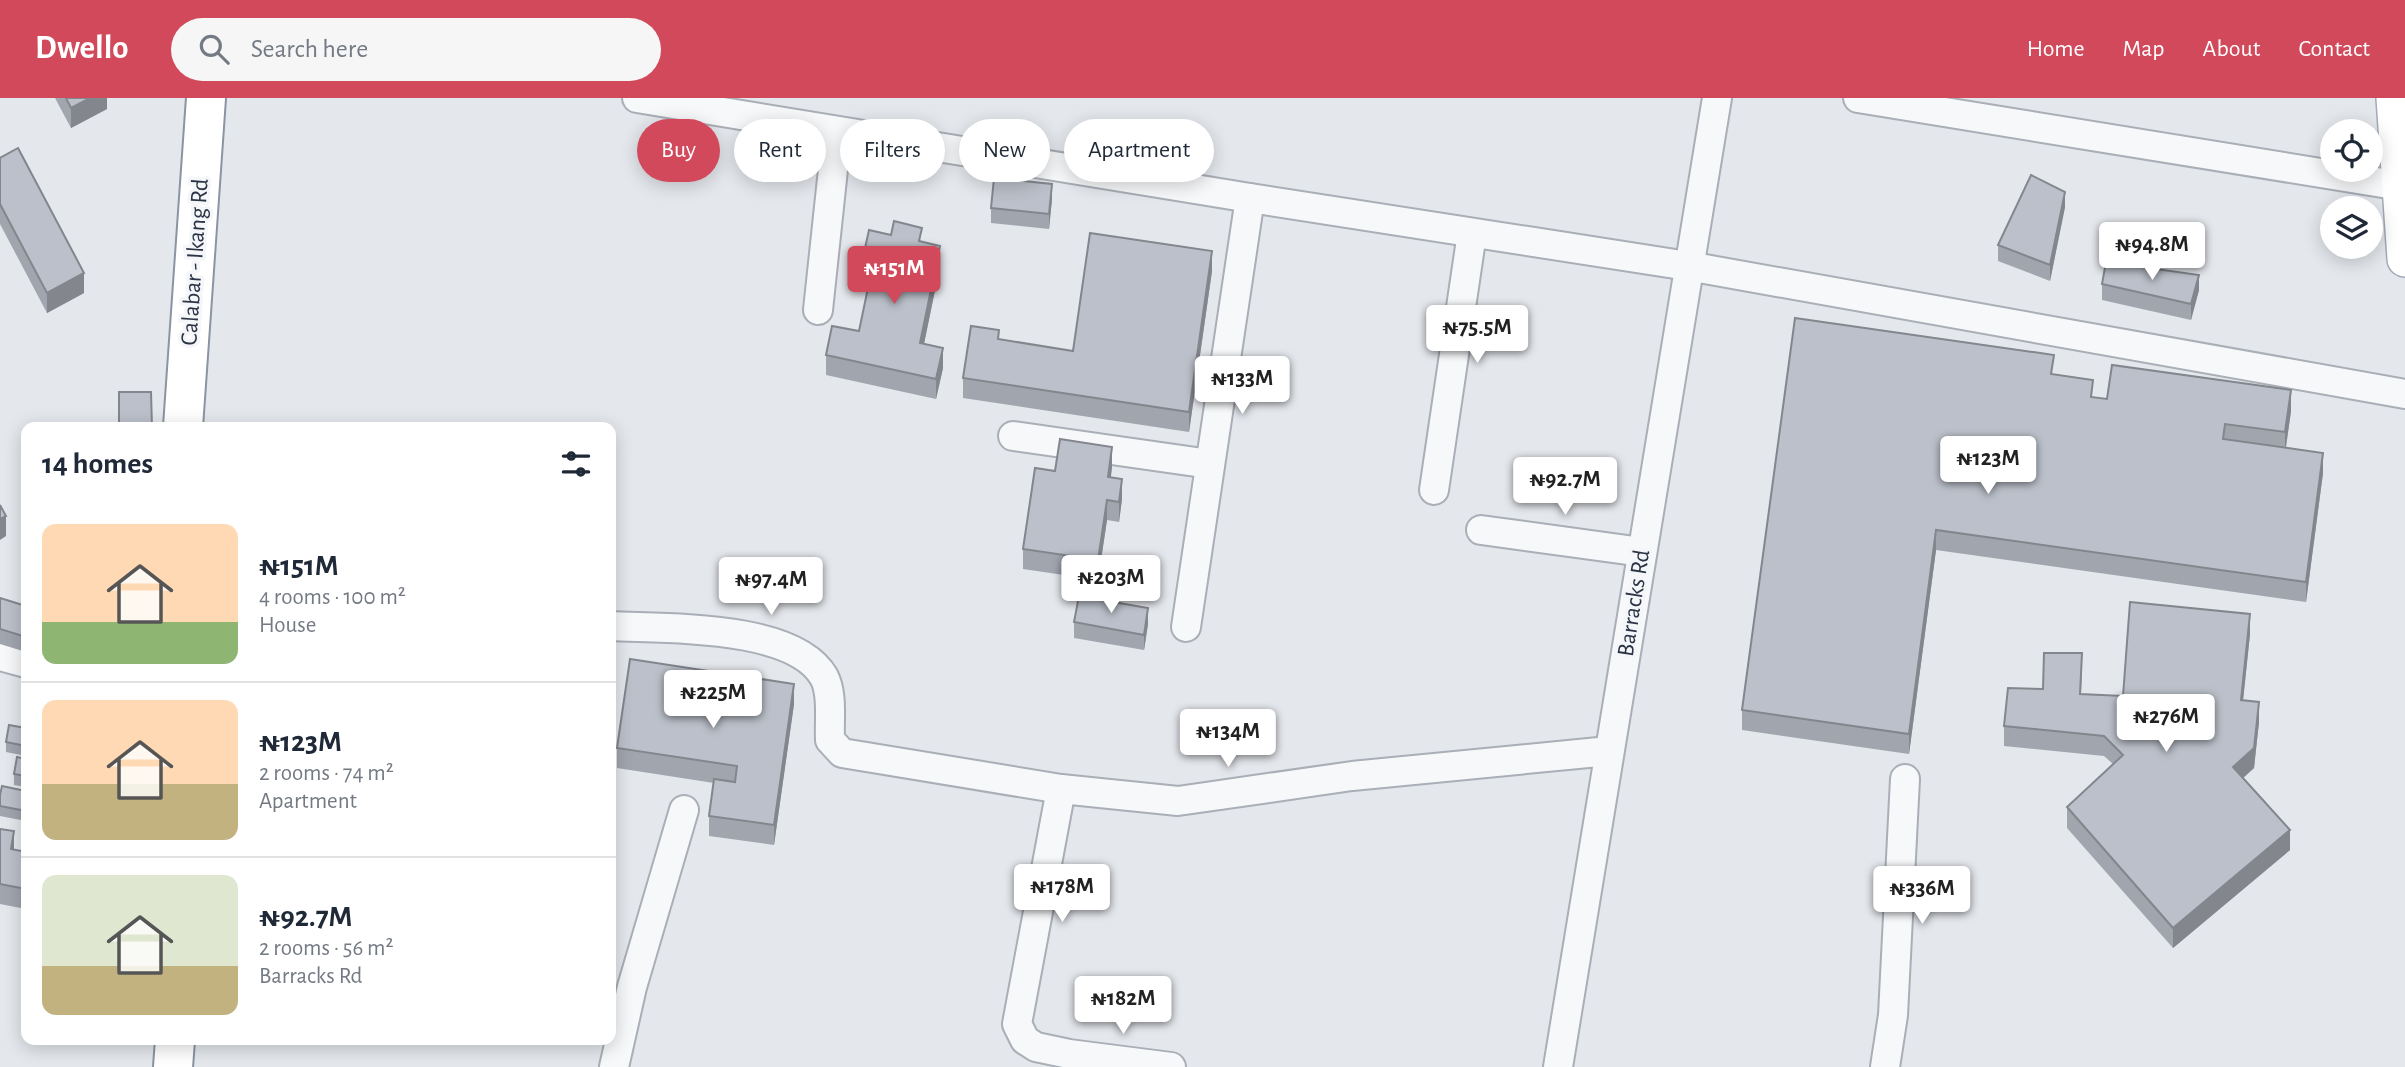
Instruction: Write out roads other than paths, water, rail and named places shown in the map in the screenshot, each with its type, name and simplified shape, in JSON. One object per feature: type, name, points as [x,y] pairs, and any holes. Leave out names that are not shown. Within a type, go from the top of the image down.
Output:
[{"type":"highway","name":"Calabar - Ikang Rd","points":[[183,422],[206,98]]},
{"type":"highway","name":"Calabar - Ikang Rd","points":[[210,422],[230,98]]},
{"type":"highway","points":[[147,1067],[149,1045]]},
{"type":"highway","points":[[173,1067],[175,1045]]},
{"type":"main road","points":[[2394,98],[2405,259]]},
{"type":"street","points":[[637,98],[1688,266],[2405,394]]},
{"type":"street","name":"Barracks Rd","points":[[1558,1067],[1717,98]]},
{"type":"street","points":[[1858,98],[2401,186]]},
{"type":"street","points":[[818,310],[837,132]]},
{"type":"street","points":[[1186,627],[1250,198]]},
{"type":"street","points":[[1434,490],[1472,233]]},
{"type":"street","points":[[1013,436],[1210,464]]},
{"type":"street","points":[[1481,530],[1642,552]]},
{"type":"street","points":[[616,626],[736,632],[803,656],[817,667],[825,679],[828,689],[830,740],[842,753],[1060,789],[1178,801],[1352,776],[1609,751]]},
{"type":"street","points":[[0,656],[21,662]]},
{"type":"street","points":[[1885,1067],[1893,1015],[1905,779]]},
{"type":"street","points":[[1060,789],[1017,1024],[1025,1040],[1035,1047],[1171,1067]]},
{"type":"street","points":[[614,1067],[632,988],[684,810]]}]
